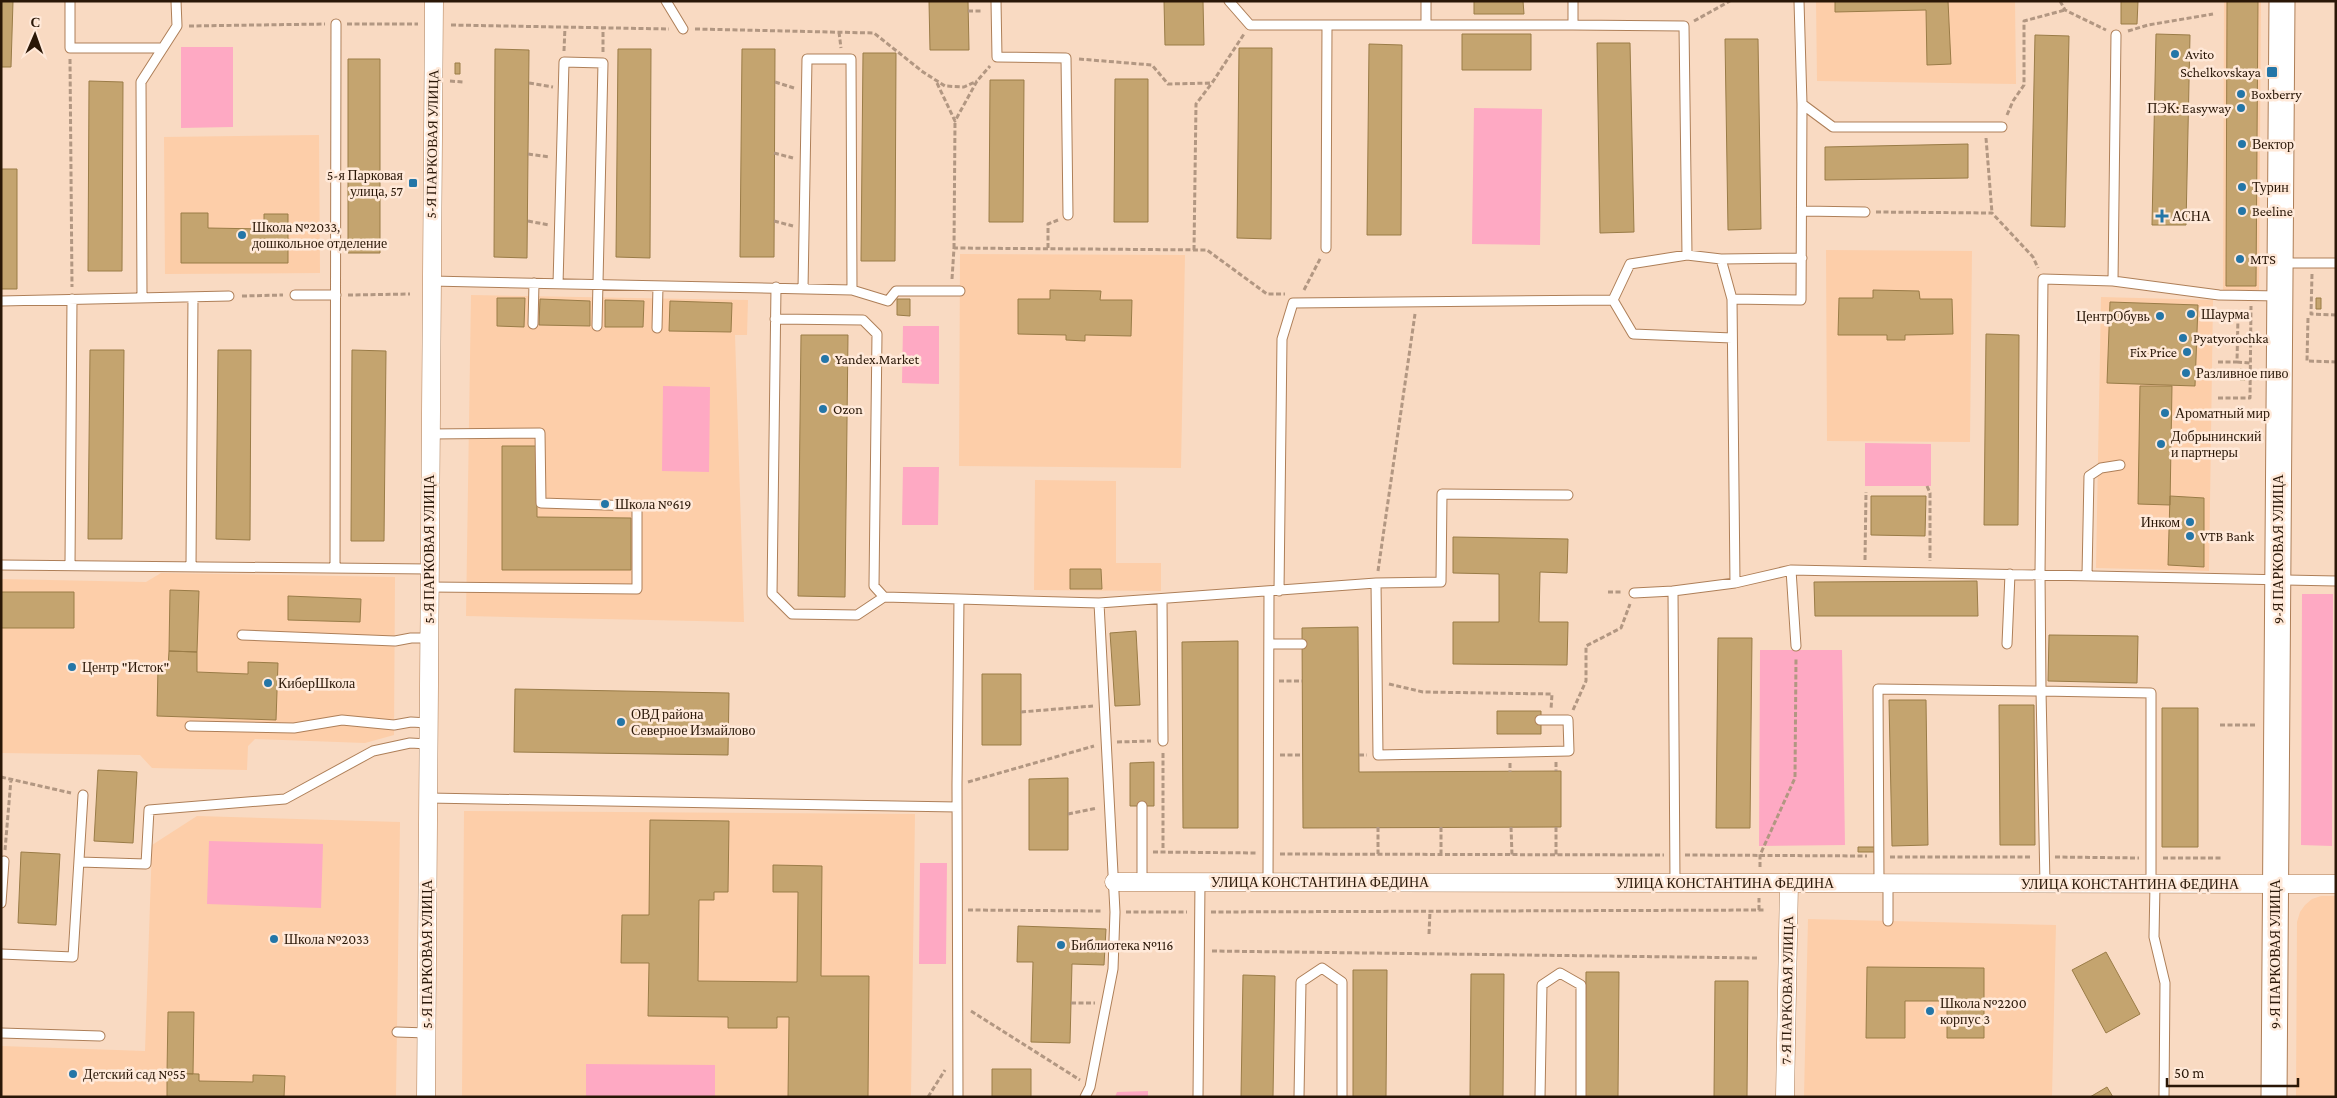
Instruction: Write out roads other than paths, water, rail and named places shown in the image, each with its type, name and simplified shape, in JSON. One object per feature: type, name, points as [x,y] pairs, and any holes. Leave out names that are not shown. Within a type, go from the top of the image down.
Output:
[{"type":"main road","name":"9-Я ПАРКОВАЯ УЛИЦА","points":[[2274,1097],[2282,1]]},
{"type":"street","name":"5-Я ПАРКОВАЯ УЛИЦА","points":[[426,1097],[431,281],[442,24],[434,1]]},
{"type":"street","name":"УЛИЦА КОНСТАНТИНА ФЕДИНА","points":[[1114,882],[2336,884]]},
{"type":"street","name":"7-Я ПАРКОВАЯ УЛИЦА","points":[[1785,1097],[1789,883]]},
{"type":"lane","points":[[70,1],[70,48],[163,48]]},
{"type":"lane","points":[[142,298],[141,82],[177,26],[176,1]]},
{"type":"lane","points":[[666,1],[683,29]]},
{"type":"lane","points":[[996,1],[997,57],[1066,58],[1068,216]]},
{"type":"lane","points":[[1229,1],[1250,26],[1684,26],[1687,255]]},
{"type":"lane","points":[[1426,1],[1426,25]]},
{"type":"lane","points":[[1573,1],[1573,25]]},
{"type":"lane","points":[[1732,299],[1801,300],[1803,211],[1802,104],[1798,1]]},
{"type":"lane","points":[[335,568],[336,24]]},
{"type":"lane","points":[[1326,248],[1327,25]]},
{"type":"lane","points":[[2113,281],[2116,35]]},
{"type":"lane","points":[[803,289],[807,59],[851,59],[852,290]]},
{"type":"lane","points":[[558,284],[564,62],[602,63],[597,285],[598,326]]},
{"type":"lane","points":[[1802,104],[1833,126],[2002,128]]},
{"type":"lane","points":[[1803,211],[1865,212]]},
{"type":"lane","points":[[1612,300],[1630,264],[1687,255],[1721,259],[1802,258]]},
{"type":"lane","points":[[1721,259],[1732,299],[1735,582]]},
{"type":"lane","points":[[2280,262],[2336,263]]},
{"type":"lane","points":[[2045,884],[2040,574],[2043,279],[2113,281],[2219,295],[2280,296]]},
{"type":"lane","points":[[431,281],[852,290],[888,301],[896,291],[956,291]]},
{"type":"lane","points":[[533,324],[534,283]]},
{"type":"lane","points":[[657,328],[658,286]]},
{"type":"lane","points":[[776,288],[772,594],[792,614],[857,615],[884,597],[1099,603],[1376,584],[1440,582],[1442,494],[1568,495]]},
{"type":"lane","points":[[295,295],[336,295]]},
{"type":"lane","points":[[1,301],[228,296]]},
{"type":"lane","points":[[191,566],[193,297]]},
{"type":"lane","points":[[1279,591],[1282,339],[1293,303],[1302,298],[1417,301],[1612,300]]},
{"type":"lane","points":[[70,566],[72,299]]},
{"type":"lane","points":[[1612,300],[1633,334],[1732,338]]},
{"type":"lane","points":[[775,319],[862,320],[876,334],[874,586],[884,597]]},
{"type":"lane","points":[[429,587],[637,589],[637,506],[541,503],[540,433],[430,434]]},
{"type":"lane","points":[[2087,575],[2089,476],[2101,468],[2120,465]]},
{"type":"lane","points":[[1,565],[429,569]]},
{"type":"lane","points":[[1634,593],[1673,591],[1735,582],[1791,570],[2336,581]]},
{"type":"lane","points":[[1791,570],[1796,646]]},
{"type":"lane","points":[[2006,644],[2010,574]]},
{"type":"lane","points":[[1376,584],[1378,755],[1569,751],[1568,720],[1540,720]]},
{"type":"lane","points":[[1268,882],[1269,591]]},
{"type":"lane","points":[[1673,591],[1675,882]]},
{"type":"lane","points":[[958,599],[958,1097]]},
{"type":"lane","points":[[1162,599],[1163,741]]},
{"type":"lane","points":[[1085,1097],[1090,1087],[1113,969],[1115,912],[1099,603]]},
{"type":"lane","points":[[242,635],[395,641],[411,638],[429,638]]},
{"type":"lane","points":[[1269,644],[1302,644]]},
{"type":"lane","points":[[1888,921],[1879,856],[1878,689],[2151,693],[2151,858],[2154,937],[2165,983],[2164,1097]]},
{"type":"lane","points":[[190,726],[294,728],[342,720],[394,725],[411,722],[428,723]]},
{"type":"lane","points":[[79,862],[146,864],[150,810],[285,799],[372,751],[410,744],[428,744]]},
{"type":"lane","points":[[1,954],[73,957],[83,796]]},
{"type":"lane","points":[[428,798],[957,807]]},
{"type":"lane","points":[[1142,806],[1142,882]]},
{"type":"lane","points":[[1,903],[4,861]]},
{"type":"lane","points":[[1198,1097],[1200,882]]},
{"type":"lane","points":[[1299,1097],[1301,982],[1322,968],[1342,982],[1342,1097]]},
{"type":"lane","points":[[1540,1097],[1542,985],[1560,973],[1581,985],[1581,1097]]},
{"type":"lane","points":[[397,1032],[427,1033]]},
{"type":"lane","points":[[1,1034],[100,1036]]},
{"type":"place","name":"Avito","points":[[2175,54]]},
{"type":"place","name":"Schelkovskaya","points":[[2272,72]]},
{"type":"place","name":"Boxberry","points":[[2241,94]]},
{"type":"place","name":"ПЭК: Easyway","points":[[2241,108]]},
{"type":"place","name":"Вектор","points":[[2242,144]]},
{"type":"place","name":"5-я Парковая улица, 57","points":[[413,183]]},
{"type":"place","name":"Турин","points":[[2242,187]]},
{"type":"place","name":"Beeline","points":[[2242,211]]},
{"type":"place","name":"АСНА","points":[[2162,216]]},
{"type":"place","name":"Школа №2033, дошкольное отделение","points":[[242,235]]},
{"type":"place","name":"MTS","points":[[2240,259]]},
{"type":"place","name":"Шаурма","points":[[2191,314]]},
{"type":"place","name":"ЦентрОбувь","points":[[2160,316]]},
{"type":"place","name":"Pyatyorochka","points":[[2183,338]]},
{"type":"place","name":"Fix Price","points":[[2187,352]]},
{"type":"place","name":"Yandex.Market","points":[[825,359]]},
{"type":"place","name":"Разливное пиво","points":[[2186,373]]},
{"type":"place","name":"Ozon","points":[[823,409]]},
{"type":"place","name":"Ароматный мир","points":[[2165,413]]},
{"type":"place","name":"Добрынинский и партнеры","points":[[2161,444]]},
{"type":"place","name":"Школа №619","points":[[605,504]]},
{"type":"place","name":"Инком","points":[[2190,522]]},
{"type":"place","name":"VTB Bank","points":[[2190,536]]},
{"type":"place","name":"Центр \"Исток\"","points":[[72,667]]},
{"type":"place","name":"КиберШкола","points":[[268,683]]},
{"type":"place","name":"ОВД района Северное Измайлово","points":[[621,722]]},
{"type":"place","name":"Школа №2033","points":[[274,939]]},
{"type":"place","name":"Библиотека №116","points":[[1061,945]]},
{"type":"place","name":"Школа №2200 корпус 3","points":[[1930,1011]]},
{"type":"place","name":"Детский сад №55","points":[[73,1074]]}]
